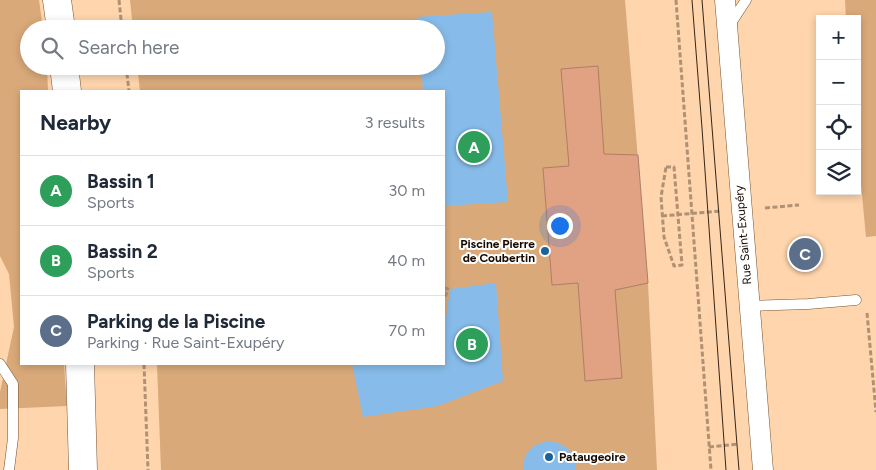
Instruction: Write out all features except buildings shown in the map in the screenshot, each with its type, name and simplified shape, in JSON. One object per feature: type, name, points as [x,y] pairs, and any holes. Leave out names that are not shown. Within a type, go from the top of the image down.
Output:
[{"type":"main road","points":[[57,0],[60,20]]},
{"type":"main road","points":[[65,75],[67,90]]},
{"type":"main road","points":[[80,365],[83,470]]},
{"type":"street","name":"Rue Saint-Exupéry","points":[[725,0],[763,470]]},
{"type":"lane","points":[[728,29],[746,0]]},
{"type":"lane","points":[[749,306],[856,300]]},
{"type":"lane","points":[[0,364],[13,384],[13,438],[9,470]]},
{"type":"path","points":[[119,0],[121,20]]},
{"type":"path","points":[[676,0],[711,470]]},
{"type":"path","points":[[127,75],[129,90]]},
{"type":"path","points":[[674,166],[678,215],[682,266],[674,266],[664,237],[660,197],[666,167],[674,166]]},
{"type":"path","points":[[662,216],[678,215]]},
{"type":"path","points":[[445,288],[448,289],[445,296]]},
{"type":"path","points":[[866,309],[876,412]]},
{"type":"path","points":[[144,365],[148,470]]},
{"type":"path","points":[[709,447],[746,444]]},
{"type":"shaded area","points":[[0,0],[39,0],[42,20],[20,20],[20,75],[47,75],[48,90],[20,90],[20,365],[64,365],[67,406],[0,409],[0,392],[14,327],[9,274],[0,256]]},
{"type":"shaded area","name":"Piscine Pierre de Coubertin","points":[[130,0],[625,0],[648,283],[657,470],[161,470],[157,365],[445,365],[445,90],[140,90],[138,75],[445,75],[445,20],[132,20]]},
{"type":"shaded area","points":[[845,0],[876,0],[876,236],[866,237],[861,184],[861,15],[846,15]]},
{"type":"water","points":[[492,12],[508,202],[445,206],[445,90],[423,90],[422,75],[445,75],[445,20],[417,20],[417,17]]},
{"type":"water","points":[[496,283],[503,381],[438,406],[363,417],[352,365],[445,365],[445,321],[450,289]]},
{"type":"water","name":"Pataugeoire","points":[[551,441],[566,447],[570,451],[576,464],[576,470],[523,470],[523,463],[530,449]]},
{"type":"tram line","points":[[692,0],[726,470]]},
{"type":"tram line","points":[[702,0],[739,470]]},
{"type":"place","name":"Bassin 1","points":[[474,147]]},
{"type":"place","name":"Piscine Pierre de Coubertin","points":[[545,251]]},
{"type":"place","name":"Parking de la Piscine","points":[[805,254]]},
{"type":"place","name":"Bassin 2","points":[[472,344]]},
{"type":"place","name":"Pataugeoire","points":[[549,457]]}]
